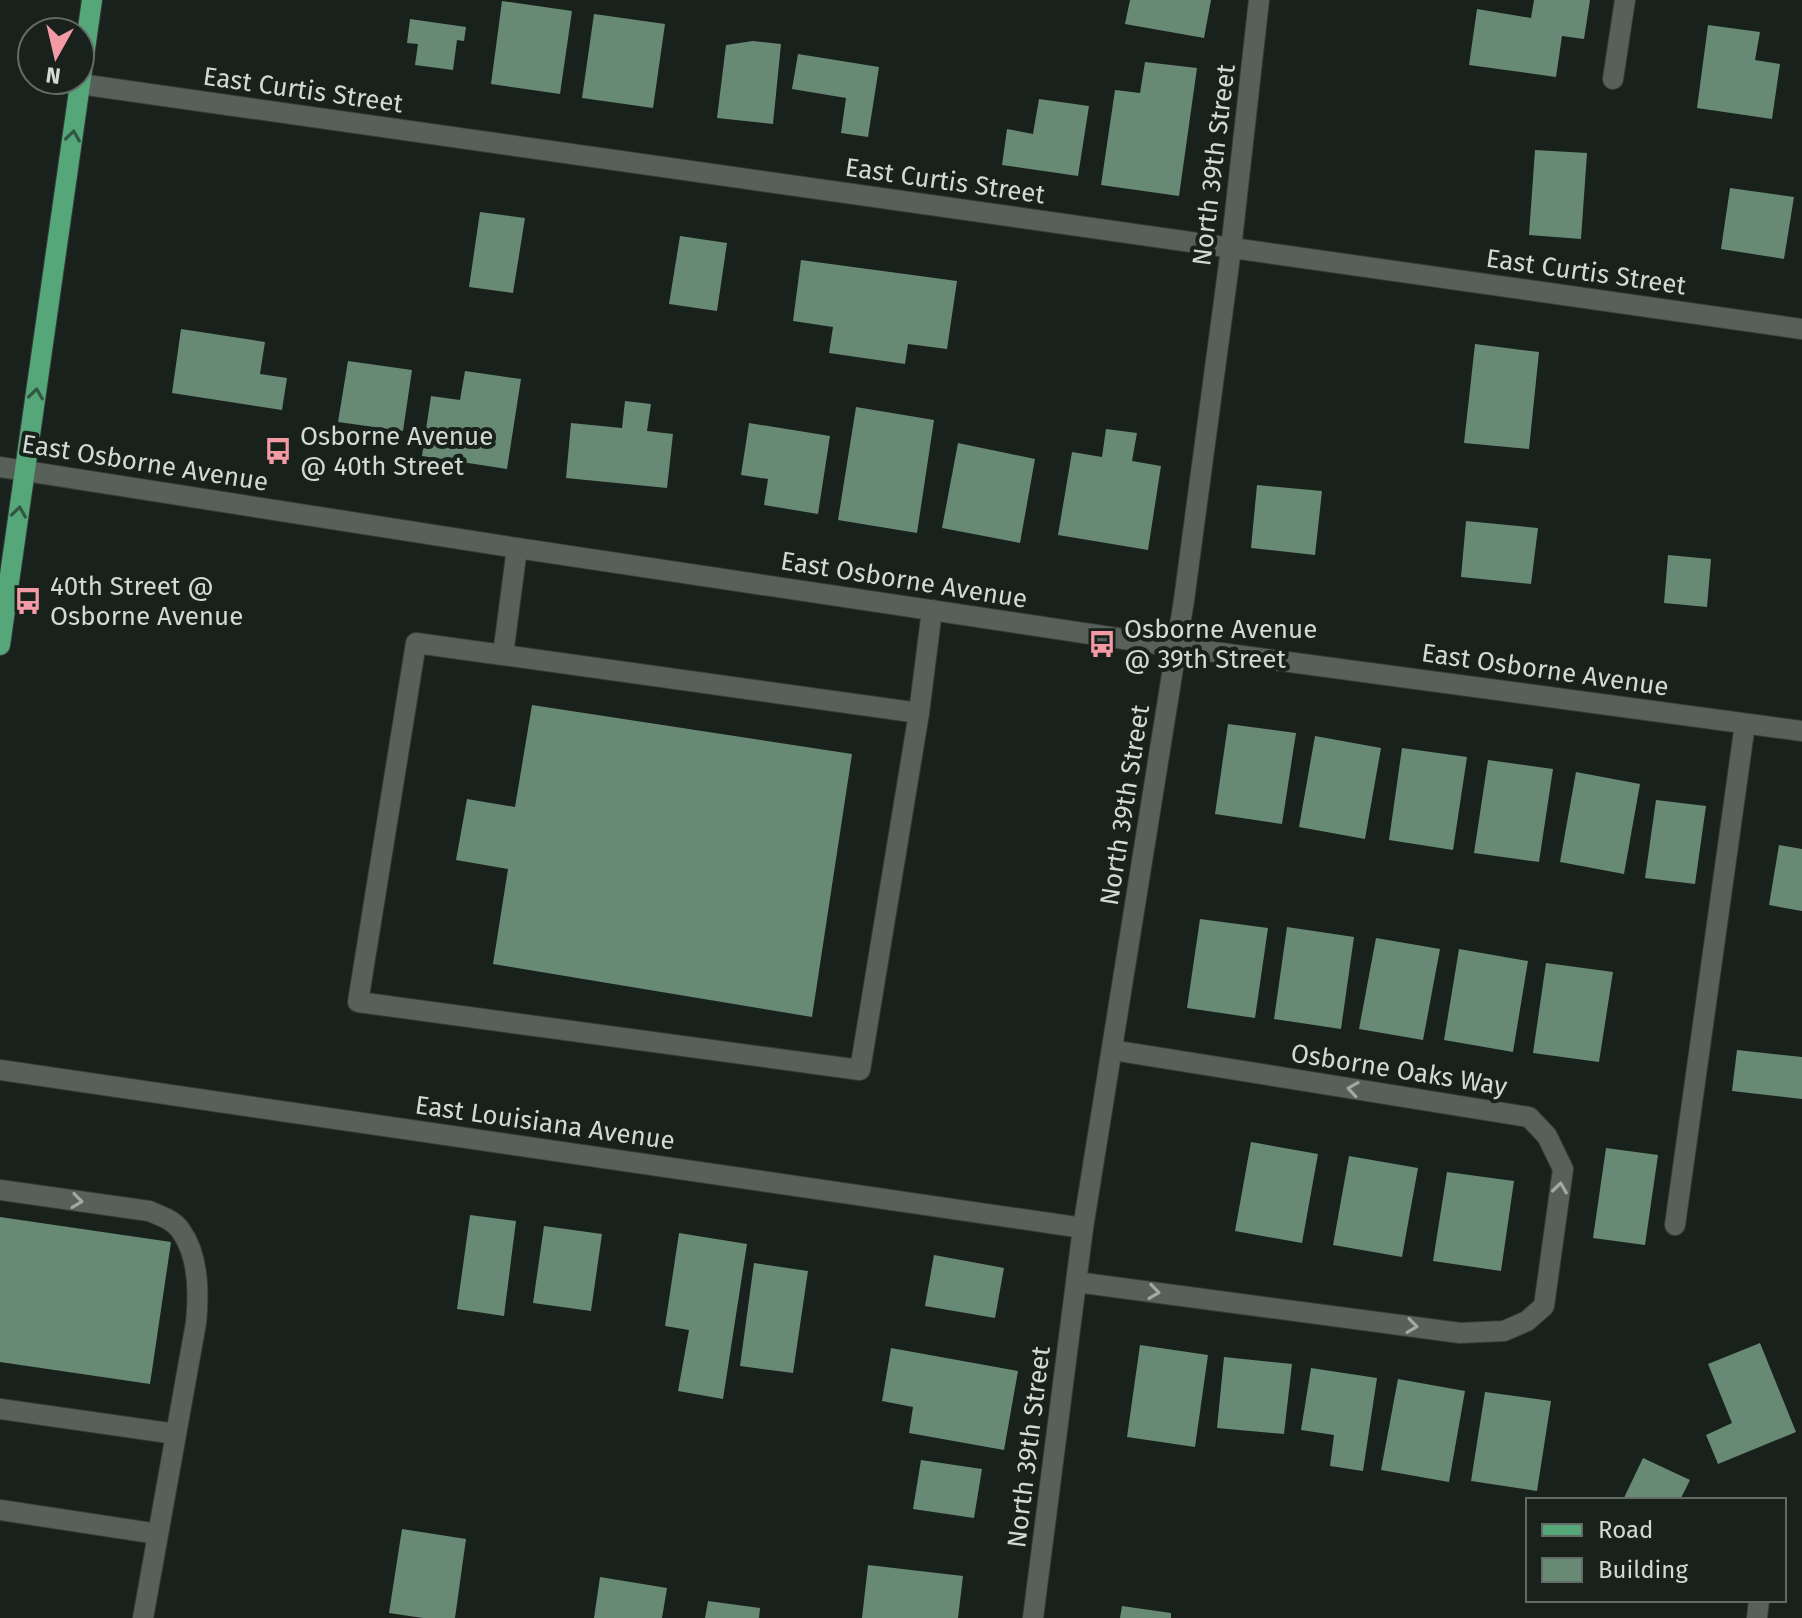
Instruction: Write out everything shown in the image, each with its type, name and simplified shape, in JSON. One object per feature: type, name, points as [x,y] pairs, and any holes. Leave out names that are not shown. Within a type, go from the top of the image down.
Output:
[{"type":"main road","points":[[0,645],[78,96]]},
{"type":"street","name":"North 39th Street","points":[[1033,1618],[1083,1228],[1177,647],[1231,249],[1259,0]]},
{"type":"street","points":[[1613,79],[1625,0]]},
{"type":"street","name":"East Curtis Street","points":[[96,86],[1802,329]]},
{"type":"street","name":"East Osborne Avenue","points":[[0,467],[1177,647],[1802,731]]},
{"type":"street","points":[[503,655],[517,548]]},
{"type":"street","points":[[919,713],[416,643],[358,1002],[860,1070],[919,713],[932,610]]},
{"type":"street","points":[[1675,1225],[1745,724]]},
{"type":"street","name":"Osborne Oaks Way","points":[[1076,1282],[1460,1333],[1504,1331],[1527,1321],[1544,1306],[1563,1169],[1547,1136],[1529,1117],[1112,1050]]},
{"type":"street","name":"East Louisiana Avenue","points":[[0,1070],[1083,1228]]},
{"type":"street","points":[[0,1190],[149,1211],[169,1219],[181,1230],[189,1246],[196,1274],[196,1323],[143,1618]]},
{"type":"street","points":[[0,1409],[176,1434]]},
{"type":"street","points":[[0,1510],[158,1534]]},
{"type":"building","points":[[1130,0],[1211,0],[1204,38],[1125,24]]},
{"type":"building","points":[[1534,0],[1590,0],[1584,39],[1562,36],[1556,77],[1469,65],[1477,9],[1531,18]]},
{"type":"building","points":[[502,1],[572,11],[560,94],[491,84]]},
{"type":"building","points":[[594,14],[665,24],[653,108],[582,98]]},
{"type":"building","points":[[410,19],[466,27],[464,41],[457,40],[453,70],[415,65],[418,44],[407,43]]},
{"type":"building","points":[[1708,25],[1760,32],[1755,60],[1780,64],[1772,119],[1697,108]]},
{"type":"building","points":[[753,41],[781,44],[773,124],[717,118],[726,45]]},
{"type":"building","points":[[798,54],[879,67],[868,137],[841,133],[846,98],[792,89]]},
{"type":"building","points":[[1145,62],[1197,68],[1179,196],[1101,185],[1115,90],[1140,93]]},
{"type":"building","points":[[1039,99],[1089,106],[1078,176],[1002,165],[1007,129],[1033,134]]},
{"type":"building","points":[[1535,150],[1587,153],[1581,239],[1529,235]]},
{"type":"building","points":[[1730,188],[1794,197],[1784,259],[1721,249]]},
{"type":"building","points":[[480,212],[525,218],[513,293],[469,287]]},
{"type":"building","points":[[680,236],[727,243],[717,311],[669,304]]},
{"type":"building","points":[[801,260],[957,281],[947,349],[908,344],[905,364],[829,353],[833,327],[793,321]]},
{"type":"building","points":[[181,329],[265,342],[260,374],[287,378],[282,410],[172,393]]},
{"type":"building","points":[[1475,344],[1539,352],[1529,449],[1464,443]]},
{"type":"building","points":[[348,361],[412,370],[403,431],[338,422]]},
{"type":"building","points":[[465,371],[521,379],[507,469],[422,456],[431,396],[460,400]]},
{"type":"building","points":[[625,401],[651,404],[647,431],[673,434],[667,488],[566,478],[571,423],[622,428]]},
{"type":"building","points":[[856,407],[934,420],[917,533],[838,520]]},
{"type":"building","points":[[749,423],[830,436],[818,514],[764,505],[768,479],[741,475]]},
{"type":"building","points":[[1106,429],[1137,433],[1132,461],[1161,466],[1148,550],[1058,535],[1072,452],[1102,457]]},
{"type":"building","points":[[958,443],[1035,459],[1020,543],[942,528]]},
{"type":"building","points":[[1257,485],[1322,491],[1315,555],[1251,548]]},
{"type":"building","points":[[1466,521],[1538,528],[1531,584],[1461,577]]},
{"type":"building","points":[[1668,555],[1711,559],[1707,607],[1664,603]]},
{"type":"building","points":[[532,705],[852,754],[812,1017],[493,964],[508,869],[456,860],[467,799],[515,807]]},
{"type":"building","points":[[1228,724],[1296,733],[1282,824],[1215,814]]},
{"type":"building","points":[[1315,736],[1381,748],[1365,839],[1299,827]]},
{"type":"building","points":[[1402,748],[1467,757],[1453,850],[1389,840]]},
{"type":"building","points":[[1488,760],[1553,769],[1539,862],[1474,853]]},
{"type":"building","points":[[1576,772],[1640,784],[1624,874],[1560,862]]},
{"type":"building","points":[[1656,800],[1706,806],[1695,884],[1645,878]]},
{"type":"building","points":[[1779,845],[1802,849],[1802,911],[1769,905]]},
{"type":"building","points":[[1200,919],[1268,928],[1255,1018],[1187,1008]]},
{"type":"building","points":[[1287,927],[1354,937],[1341,1029],[1274,1019]]},
{"type":"building","points":[[1376,938],[1440,949],[1423,1040],[1359,1029]]},
{"type":"building","points":[[1459,949],[1528,961],[1513,1052],[1444,1040]]},
{"type":"building","points":[[1546,963],[1613,972],[1599,1062],[1533,1053]]},
{"type":"building","points":[[1737,1050],[1802,1057],[1802,1099],[1732,1091]]},
{"type":"building","points":[[1251,1142],[1318,1154],[1302,1243],[1235,1231]]},
{"type":"building","points":[[1606,1148],[1658,1155],[1645,1245],[1593,1238]]},
{"type":"building","points":[[1349,1156],[1418,1168],[1402,1257],[1333,1245]]},
{"type":"building","points":[[1447,1172],[1514,1181],[1501,1271],[1433,1261]]},
{"type":"building","points":[[470,1215],[516,1221],[504,1316],[457,1309]]},
{"type":"building","points":[[0,1217],[171,1242],[150,1384],[0,1362]]},
{"type":"building","points":[[544,1226],[602,1234],[591,1311],[533,1303]]},
{"type":"building","points":[[679,1233],[747,1244],[723,1399],[678,1391],[689,1330],[665,1326]]},
{"type":"building","points":[[934,1255],[1004,1268],[995,1318],[925,1306]]},
{"type":"building","points":[[754,1263],[808,1271],[793,1373],[740,1366]]},
{"type":"building","points":[[1760,1343],[1796,1432],[1718,1464],[1706,1435],[1732,1423],[1708,1364]]},
{"type":"building","points":[[1140,1345],[1208,1355],[1195,1447],[1127,1437]]},
{"type":"building","points":[[891,1348],[1018,1371],[1004,1450],[909,1433],[913,1407],[882,1401]]},
{"type":"building","points":[[1224,1357],[1292,1364],[1284,1434],[1217,1428]]},
{"type":"building","points":[[1311,1368],[1377,1378],[1363,1471],[1330,1466],[1334,1435],[1301,1430]]},
{"type":"building","points":[[1398,1379],[1465,1391],[1449,1482],[1381,1470]]},
{"type":"building","points":[[1485,1392],[1551,1401],[1537,1491],[1471,1481]]},
{"type":"building","points":[[1643,1458],[1690,1480],[1681,1498],[1624,1498]]},
{"type":"building","points":[[921,1460],[982,1469],[974,1518],[913,1509]]},
{"type":"building","points":[[402,1529],[466,1539],[455,1618],[423,1618],[389,1613]]},
{"type":"building","points":[[868,1565],[963,1576],[958,1618],[862,1618]]},
{"type":"building","points":[[600,1577],[667,1588],[662,1618],[594,1618]]},
{"type":"building","points":[[708,1601],[760,1608],[759,1618],[705,1618]]},
{"type":"building","points":[[1122,1606],[1171,1613],[1171,1618],[1120,1618]]},
{"type":"place","name":"Osborne Avenue @ 40th Street","points":[[278,451]]},
{"type":"place","name":"40th Street @ Osborne Avenue","points":[[28,601]]},
{"type":"place","name":"Osborne Avenue @ 39th Street","points":[[1102,644]]}]
